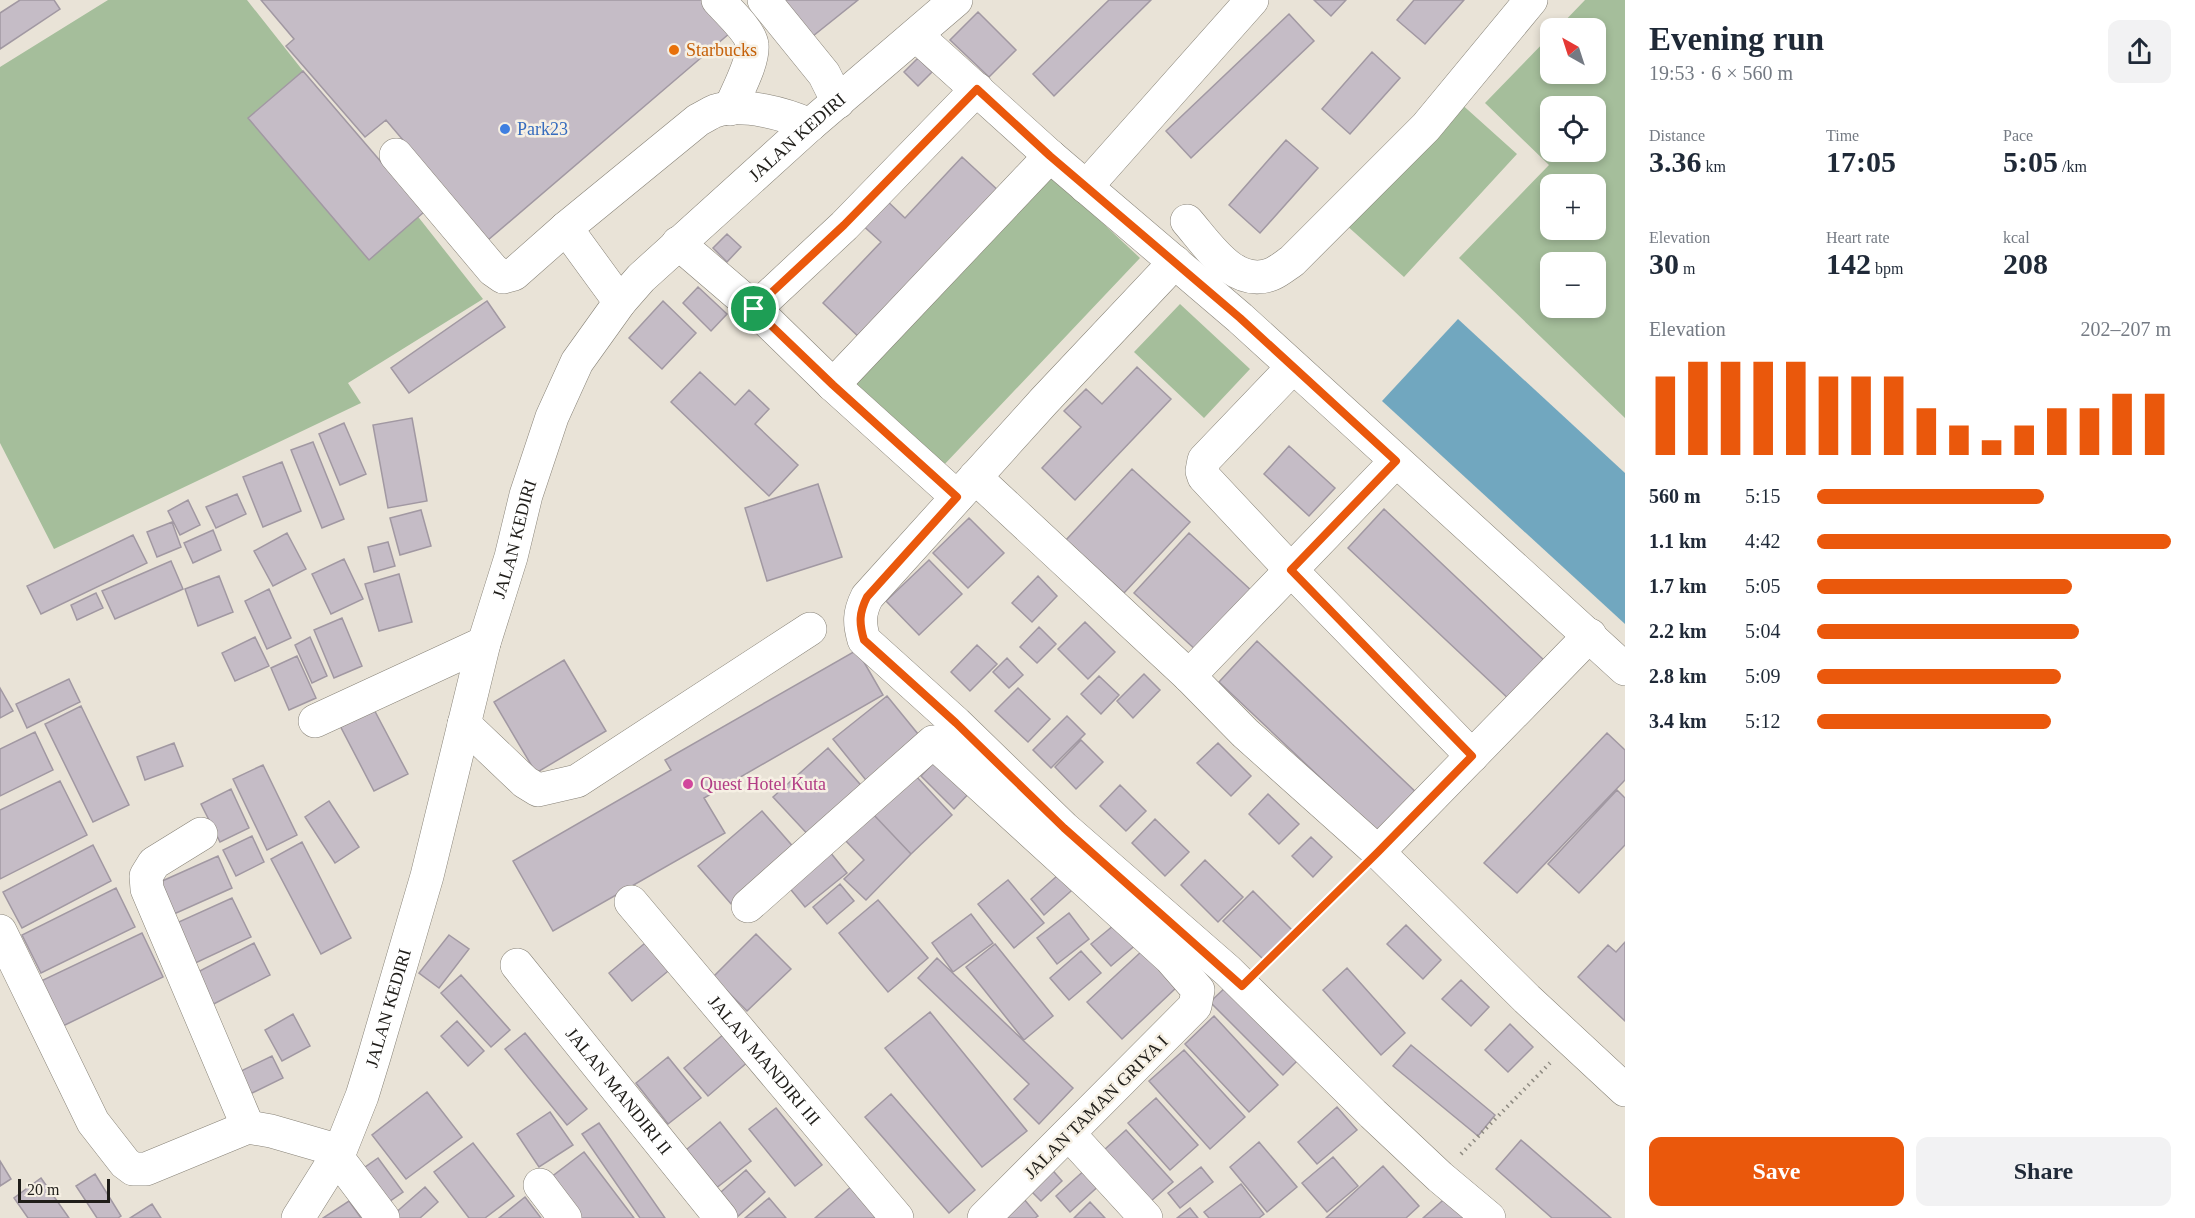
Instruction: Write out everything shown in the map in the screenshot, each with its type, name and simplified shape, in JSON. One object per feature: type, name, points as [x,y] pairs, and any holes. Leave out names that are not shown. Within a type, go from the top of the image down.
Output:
[{"type":"street","points":[[718,0],[752,44],[751,56],[730,109]]},
{"type":"street","points":[[764,0],[819,66],[838,102]]},
{"type":"street","name":"JALAN KEDIRI","points":[[298,1218],[338,1154],[362,1096],[427,876],[484,643],[511,557],[526,495],[552,417],[577,362],[620,302],[641,278],[810,125],[956,0]]},
{"type":"street","points":[[1086,187],[1252,0]]},
{"type":"street","points":[[1187,221],[1233,270],[1251,278],[1272,274],[1292,261],[1426,127],[1531,0]]},
{"type":"street","points":[[916,35],[1050,156],[1175,262],[1293,367],[1625,669]]},
{"type":"street","points":[[754,309],[844,225],[977,89]]},
{"type":"street","points":[[396,155],[494,270],[503,277],[514,274],[566,228],[698,120],[715,111],[730,109],[771,112],[810,125]]},
{"type":"street","points":[[833,385],[1050,156]]},
{"type":"street","points":[[566,228],[620,302]]},
{"type":"street","points":[[678,243],[754,309],[833,385],[966,487],[1189,676],[1245,733],[1378,852],[1527,999],[1625,1090]]},
{"type":"street","points":[[1175,262],[867,597],[860,612],[860,626],[864,640],[956,723],[1064,828],[1179,947]]},
{"type":"street","points":[[1293,367],[1204,460],[1202,471],[1208,483],[1472,756]]},
{"type":"street","points":[[1189,676],[1396,461]]},
{"type":"street","points":[[464,724],[525,782],[538,790],[577,781],[810,629]]},
{"type":"street","points":[[1378,852],[1590,635]]},
{"type":"street","points":[[315,721],[484,643]]},
{"type":"street","points":[[748,906],[933,742],[1179,947],[1242,986],[1440,1177],[1489,1218]]},
{"type":"street","points":[[201,834],[154,863],[146,876],[147,890],[248,1127]]},
{"type":"street","name":"JALAN MANDIRI III","points":[[631,902],[897,1218]]},
{"type":"street","points":[[0,931],[8,968],[93,1122],[125,1163],[133,1169],[146,1169],[248,1127],[271,1131],[338,1154],[383,1218]]},
{"type":"street","name":"JALAN TAMAN GRIYA I","points":[[984,1218],[1195,1006],[1198,990],[1179,947]]},
{"type":"street","name":"JALAN MANDIRI II","points":[[517,965],[721,1218]]},
{"type":"street","points":[[1069,1134],[1146,1218]]},
{"type":"street","points":[[540,1185],[565,1218]]},
{"type":"path","points":[[1242,986],[1378,852]]},
{"type":"path","points":[[1440,1177],[1573,1040]]},
{"type":"green space","points":[[108,0],[247,0],[483,299],[348,383],[361,403],[54,549],[0,443],[0,67]]},
{"type":"green space","points":[[1585,0],[1625,0],[1625,418],[1459,258],[1540,174],[1540,240],[1606,240],[1606,174],[1540,174],[1549,165],[1546,162],[1606,162],[1606,96],[1540,96],[1540,156],[1485,103],[1540,46],[1540,84],[1606,84],[1606,18],[1568,18]]},
{"type":"green space","points":[[1458,101],[1517,154],[1404,277],[1345,224]]},
{"type":"green space","points":[[1047,171],[1140,258],[942,467],[849,379]]},
{"type":"green space","points":[[1180,304],[1250,369],[1204,418],[1134,352]]},
{"type":"water","points":[[1458,319],[1625,473],[1625,624],[1382,401]]},
{"type":"building","points":[[20,0],[54,0],[60,9],[0,49],[0,13]]},
{"type":"building","name":"Park23","points":[[261,0],[702,0],[730,33],[488,240],[386,120],[365,137],[286,46],[294,39]]},
{"type":"building","points":[[783,0],[858,0],[813,36]]},
{"type":"building","points":[[1109,0],[1151,0],[1054,96],[1033,74]]},
{"type":"building","points":[[1314,0],[1346,0],[1331,16]]},
{"type":"building","points":[[1414,0],[1464,0],[1425,44],[1397,20]]},
{"type":"building","points":[[978,12],[1016,50],[989,77],[950,40]]},
{"type":"building","points":[[1289,14],[1314,41],[1191,158],[1166,131]]},
{"type":"building","points":[[1372,52],[1400,78],[1350,134],[1322,109]]},
{"type":"building","points":[[918,58],[932,72],[918,86],[904,72]]},
{"type":"building","points":[[303,71],[424,212],[369,260],[248,118]]},
{"type":"building","points":[[1286,140],[1318,168],[1260,233],[1229,205]]},
{"type":"building","points":[[962,157],[1001,193],[862,340],[823,303],[881,242],[859,222],[883,197],[905,218]]},
{"type":"building","points":[[727,234],[741,247],[727,262],[713,248]]},
{"type":"building","points":[[698,287],[727,314],[711,331],[683,303]]},
{"type":"building","points":[[487,301],[505,327],[409,393],[391,368]]},
{"type":"building","points":[[663,301],[696,333],[662,369],[629,338]]},
{"type":"building","points":[[1137,367],[1171,399],[1075,500],[1042,468],[1081,427],[1064,411],[1086,389],[1102,404]]},
{"type":"building","points":[[700,372],[735,405],[749,390],[769,409],[755,424],[798,465],[769,496],[671,402]]},
{"type":"building","points":[[412,418],[427,501],[388,508],[373,425]]},
{"type":"building","points":[[344,423],[366,474],[340,485],[319,434]]},
{"type":"building","points":[[313,442],[344,519],[322,528],[291,450]]},
{"type":"building","points":[[1289,446],[1335,488],[1309,516],[1264,474]]},
{"type":"building","points":[[282,462],[301,511],[263,527],[243,477]]},
{"type":"building","points":[[1132,469],[1190,522],[1124,593],[1066,540]]},
{"type":"building","points":[[818,484],[842,557],[767,581],[745,508]]},
{"type":"building","points":[[237,494],[246,514],[216,528],[206,507]]},
{"type":"building","points":[[188,500],[200,525],[180,535],[168,511]]},
{"type":"building","points":[[1384,509],[1547,663],[1511,701],[1348,548]]},
{"type":"building","points":[[421,510],[431,546],[400,555],[390,518]]},
{"type":"building","points":[[969,518],[1004,553],[968,588],[933,553]]},
{"type":"building","points":[[172,522],[181,547],[157,557],[147,532]]},
{"type":"building","points":[[213,530],[221,550],[193,563],[184,543]]},
{"type":"building","points":[[287,533],[306,569],[273,586],[254,551]]},
{"type":"building","points":[[1189,533],[1253,592],[1198,652],[1134,593]]},
{"type":"building","points":[[133,535],[147,563],[41,614],[27,586]]},
{"type":"building","points":[[388,542],[395,566],[374,572],[368,547]]},
{"type":"building","points":[[344,559],[363,599],[331,614],[312,574]]},
{"type":"building","points":[[929,560],[962,594],[919,635],[886,601]]},
{"type":"building","points":[[171,561],[183,589],[115,619],[102,591]]},
{"type":"building","points":[[399,574],[412,622],[379,631],[365,584]]},
{"type":"building","points":[[219,576],[233,612],[198,626],[185,589]]},
{"type":"building","points":[[1038,576],[1057,596],[1032,622],[1012,603]]},
{"type":"building","points":[[269,589],[291,638],[267,649],[245,601]]},
{"type":"building","points":[[96,593],[103,608],[77,620],[71,605]]},
{"type":"building","points":[[342,618],[362,666],[334,678],[314,630]]},
{"type":"building","points":[[1085,622],[1115,652],[1088,679],[1058,649]]},
{"type":"building","points":[[1039,627],[1056,644],[1037,663],[1020,647]]},
{"type":"building","points":[[255,637],[269,666],[235,681],[222,653]]},
{"type":"building","points":[[310,637],[327,676],[312,683],[295,645]]},
{"type":"building","points":[[1257,641],[1420,796],[1382,836],[1219,682]]},
{"type":"building","points":[[977,645],[997,664],[970,691],[951,672]]},
{"type":"building","name":"Quest Hotel Kuta","points":[[857,650],[883,695],[704,798],[725,833],[553,931],[513,861],[671,770],[665,760]]},
{"type":"building","points":[[297,656],[316,698],[289,710],[271,668]]},
{"type":"building","points":[[1007,658],[1023,675],[1009,688],[993,672]]},
{"type":"building","points":[[564,660],[606,731],[536,773],[494,702]]},
{"type":"building","points":[[1144,674],[1160,690],[1133,718],[1117,701]]},
{"type":"building","points":[[1099,676],[1119,695],[1101,714],[1081,694]]},
{"type":"building","points":[[69,679],[80,702],[27,728],[16,704]]},
{"type":"building","points":[[0,688],[13,711],[0,718]]},
{"type":"building","points":[[1018,688],[1050,719],[1028,742],[995,711]]},
{"type":"building","points":[[887,696],[927,745],[873,789],[833,739]]},
{"type":"building","points":[[369,700],[408,774],[374,791],[336,718]]},
{"type":"building","points":[[81,706],[129,805],[93,822],[45,724]]},
{"type":"building","points":[[1067,716],[1085,734],[1051,768],[1033,750]]},
{"type":"building","points":[[35,732],[53,770],[0,796],[0,749]]},
{"type":"building","points":[[1607,733],[1625,750],[1625,780],[1517,893],[1484,863]]},
{"type":"building","points":[[1081,740],[1103,762],[1076,789],[1055,767]]},
{"type":"building","points":[[174,743],[183,766],[145,780],[137,757]]},
{"type":"building","points":[[1218,743],[1251,776],[1231,796],[1197,763]]},
{"type":"building","points":[[828,748],[867,792],[813,840],[773,797]]},
{"type":"building","points":[[942,754],[975,787],[954,809],[921,776]]},
{"type":"building","points":[[263,765],[297,835],[267,850],[233,779]]},
{"type":"building","points":[[915,775],[952,815],[911,854],[873,814]]},
{"type":"building","points":[[60,781],[87,835],[0,879],[0,810]]},
{"type":"building","points":[[1120,785],[1146,811],[1126,831],[1100,806]]},
{"type":"building","points":[[231,789],[249,828],[220,842],[201,804]]},
{"type":"building","points":[[1617,790],[1625,798],[1625,845],[1579,893],[1548,864]]},
{"type":"building","points":[[1268,794],[1299,824],[1279,844],[1249,814]]},
{"type":"building","points":[[329,801],[359,847],[335,863],[305,817]]},
{"type":"building","points":[[762,811],[796,850],[732,905],[698,866]]},
{"type":"building","points":[[873,814],[911,854],[866,900],[844,879],[864,860],[845,840]]},
{"type":"building","points":[[1155,819],[1189,852],[1165,876],[1132,843]]},
{"type":"building","points":[[252,836],[264,862],[236,876],[223,850]]},
{"type":"building","points":[[1311,837],[1332,857],[1313,877],[1292,856]]},
{"type":"building","points":[[302,842],[351,938],[321,954],[271,859]]},
{"type":"building","points":[[93,845],[111,881],[22,928],[3,892]]},
{"type":"building","points":[[825,846],[847,873],[805,907],[783,880]]},
{"type":"building","points":[[218,856],[232,888],[174,914],[160,882]]},
{"type":"building","points":[[1205,860],[1243,897],[1218,922],[1181,885]]},
{"type":"building","points":[[1066,868],[1079,884],[1044,915],[1031,899]]},
{"type":"building","points":[[1008,880],[1044,923],[1014,948],[978,904]]},
{"type":"building","points":[[840,884],[854,901],[827,924],[813,907]]},
{"type":"building","points":[[116,888],[135,927],[41,973],[22,935]]},
{"type":"building","points":[[1253,891],[1293,931],[1264,960],[1223,921]]},
{"type":"building","points":[[232,898],[251,937],[191,965],[172,925]]},
{"type":"building","points":[[878,900],[928,958],[888,992],[839,933]]},
{"type":"building","points":[[1069,913],[1089,939],[1057,964],[1037,938]]},
{"type":"building","points":[[971,914],[993,943],[953,972],[932,943]]},
{"type":"building","points":[[1119,921],[1138,943],[1111,966],[1091,944]]},
{"type":"building","points":[[1406,925],[1441,960],[1423,979],[1387,944]]},
{"type":"building","points":[[142,933],[163,977],[63,1026],[41,981]]},
{"type":"building","points":[[756,934],[791,969],[747,1011],[713,977]]},
{"type":"building","points":[[449,935],[469,949],[439,988],[419,973]]},
{"type":"building","points":[[650,939],[673,967],[632,1001],[609,973]]},
{"type":"building","points":[[1625,942],[1625,1021],[1578,977],[1608,945],[1616,952]]},
{"type":"building","points":[[254,943],[270,975],[206,1008],[190,976]]},
{"type":"building","points":[[995,944],[1053,1016],[1024,1040],[966,967]]},
{"type":"building","points":[[1081,951],[1101,973],[1069,1000],[1050,978]]},
{"type":"building","points":[[1142,951],[1177,987],[1122,1039],[1087,1002]]},
{"type":"building","points":[[937,958],[1073,1088],[1039,1124],[1014,1099],[1029,1084],[918,978]]},
{"type":"building","points":[[1347,968],[1405,1033],[1381,1055],[1323,990]]},
{"type":"building","points":[[461,975],[510,1030],[491,1047],[441,993]]},
{"type":"building","points":[[1461,980],[1489,1007],[1471,1026],[1442,999]]},
{"type":"building","points":[[1228,985],[1300,1058],[1283,1075],[1210,1002]]},
{"type":"building","points":[[930,1012],[1027,1131],[982,1167],[885,1048]]},
{"type":"building","points":[[293,1014],[310,1046],[282,1061],[265,1030]]},
{"type":"building","points":[[1214,1016],[1278,1085],[1249,1112],[1185,1044]]},
{"type":"building","points":[[457,1021],[484,1051],[468,1066],[441,1036]]},
{"type":"building","points":[[1510,1024],[1533,1047],[1508,1072],[1485,1050]]},
{"type":"building","points":[[525,1033],[587,1109],[567,1125],[505,1049]]},
{"type":"building","points":[[725,1033],[749,1061],[708,1096],[684,1068]]},
{"type":"building","points":[[1411,1045],[1495,1115],[1478,1136],[1393,1066]]},
{"type":"building","points":[[1184,1050],[1245,1117],[1210,1149],[1149,1081]]},
{"type":"building","points":[[272,1056],[283,1078],[250,1094],[239,1072]]},
{"type":"building","points":[[668,1057],[701,1098],[668,1124],[636,1083]]},
{"type":"building","points":[[427,1092],[462,1137],[406,1179],[372,1135]]},
{"type":"building","points":[[891,1094],[975,1190],[949,1213],[865,1117]]},
{"type":"building","points":[[1156,1098],[1198,1145],[1170,1170],[1128,1123]]},
{"type":"building","points":[[1337,1107],[1357,1130],[1317,1164],[1298,1142]]},
{"type":"building","points":[[776,1108],[822,1165],[795,1186],[749,1129]]},
{"type":"building","points":[[550,1112],[573,1145],[539,1167],[517,1134]]},
{"type":"building","points":[[720,1122],[751,1161],[711,1192],[681,1154]]},
{"type":"building","points":[[599,1123],[665,1218],[640,1218],[582,1134]]},
{"type":"building","points":[[1126,1130],[1173,1182],[1151,1201],[1104,1150]]},
{"type":"building","points":[[1521,1140],[1611,1218],[1552,1218],[1496,1169]]},
{"type":"building","points":[[1259,1142],[1297,1187],[1267,1212],[1230,1167]]},
{"type":"building","points":[[473,1143],[514,1196],[485,1218],[469,1218],[434,1172]]},
{"type":"building","points":[[584,1152],[634,1218],[580,1218],[550,1178]]},
{"type":"building","points":[[1333,1157],[1358,1186],[1327,1212],[1302,1183]]},
{"type":"building","points":[[378,1158],[403,1192],[383,1206],[358,1172]]},
{"type":"building","points":[[0,1161],[11,1179],[0,1186]]},
{"type":"building","points":[[1048,1165],[1062,1181],[1041,1201],[1026,1186]]},
{"type":"building","points":[[1383,1166],[1419,1206],[1406,1218],[1326,1218]]},
{"type":"building","points":[[1088,1167],[1102,1183],[1070,1212],[1056,1196]]},
{"type":"building","points":[[1201,1167],[1213,1182],[1180,1208],[1168,1193]]},
{"type":"building","points":[[746,1170],[765,1192],[736,1218],[713,1199]]},
{"type":"building","points":[[95,1174],[121,1216],[118,1218],[97,1218],[76,1186]]},
{"type":"building","points":[[41,1178],[69,1218],[28,1218],[14,1198]]},
{"type":"building","points":[[1241,1184],[1264,1214],[1259,1218],[1209,1218],[1204,1212]]},
{"type":"building","points":[[853,1185],[883,1218],[815,1218]]},
{"type":"building","points":[[425,1187],[438,1202],[420,1218],[396,1218],[393,1215]]},
{"type":"building","points":[[1019,1193],[1038,1216],[1035,1218],[989,1218]]},
{"type":"building","points":[[1450,1194],[1472,1218],[1423,1218]]},
{"type":"building","points":[[525,1197],[541,1218],[499,1218]]},
{"type":"building","points":[[769,1198],[786,1218],[745,1218]]},
{"type":"building","points":[[349,1201],[361,1218],[323,1218]]},
{"type":"building","points":[[1090,1202],[1105,1218],[1074,1218]]},
{"type":"building","points":[[152,1204],[161,1218],[130,1218]]},
{"type":"building","points":[[1190,1208],[1198,1218],[1177,1218]]},
{"type":"place","name":"Starbucks","points":[[674,50]]},
{"type":"place","name":"Park23","points":[[505,129]]},
{"type":"place","name":"Quest Hotel Kuta","points":[[688,784]]},
{"type":"route","points":[[977,89],[1050,156],[1240,318],[1396,461],[1291,570],[1472,756],[1242,986],[1228,971],[1064,828],[956,723],[864,640],[860,626],[860,612],[867,597],[957,497],[833,385],[754,309],[844,225],[977,89]]}]
